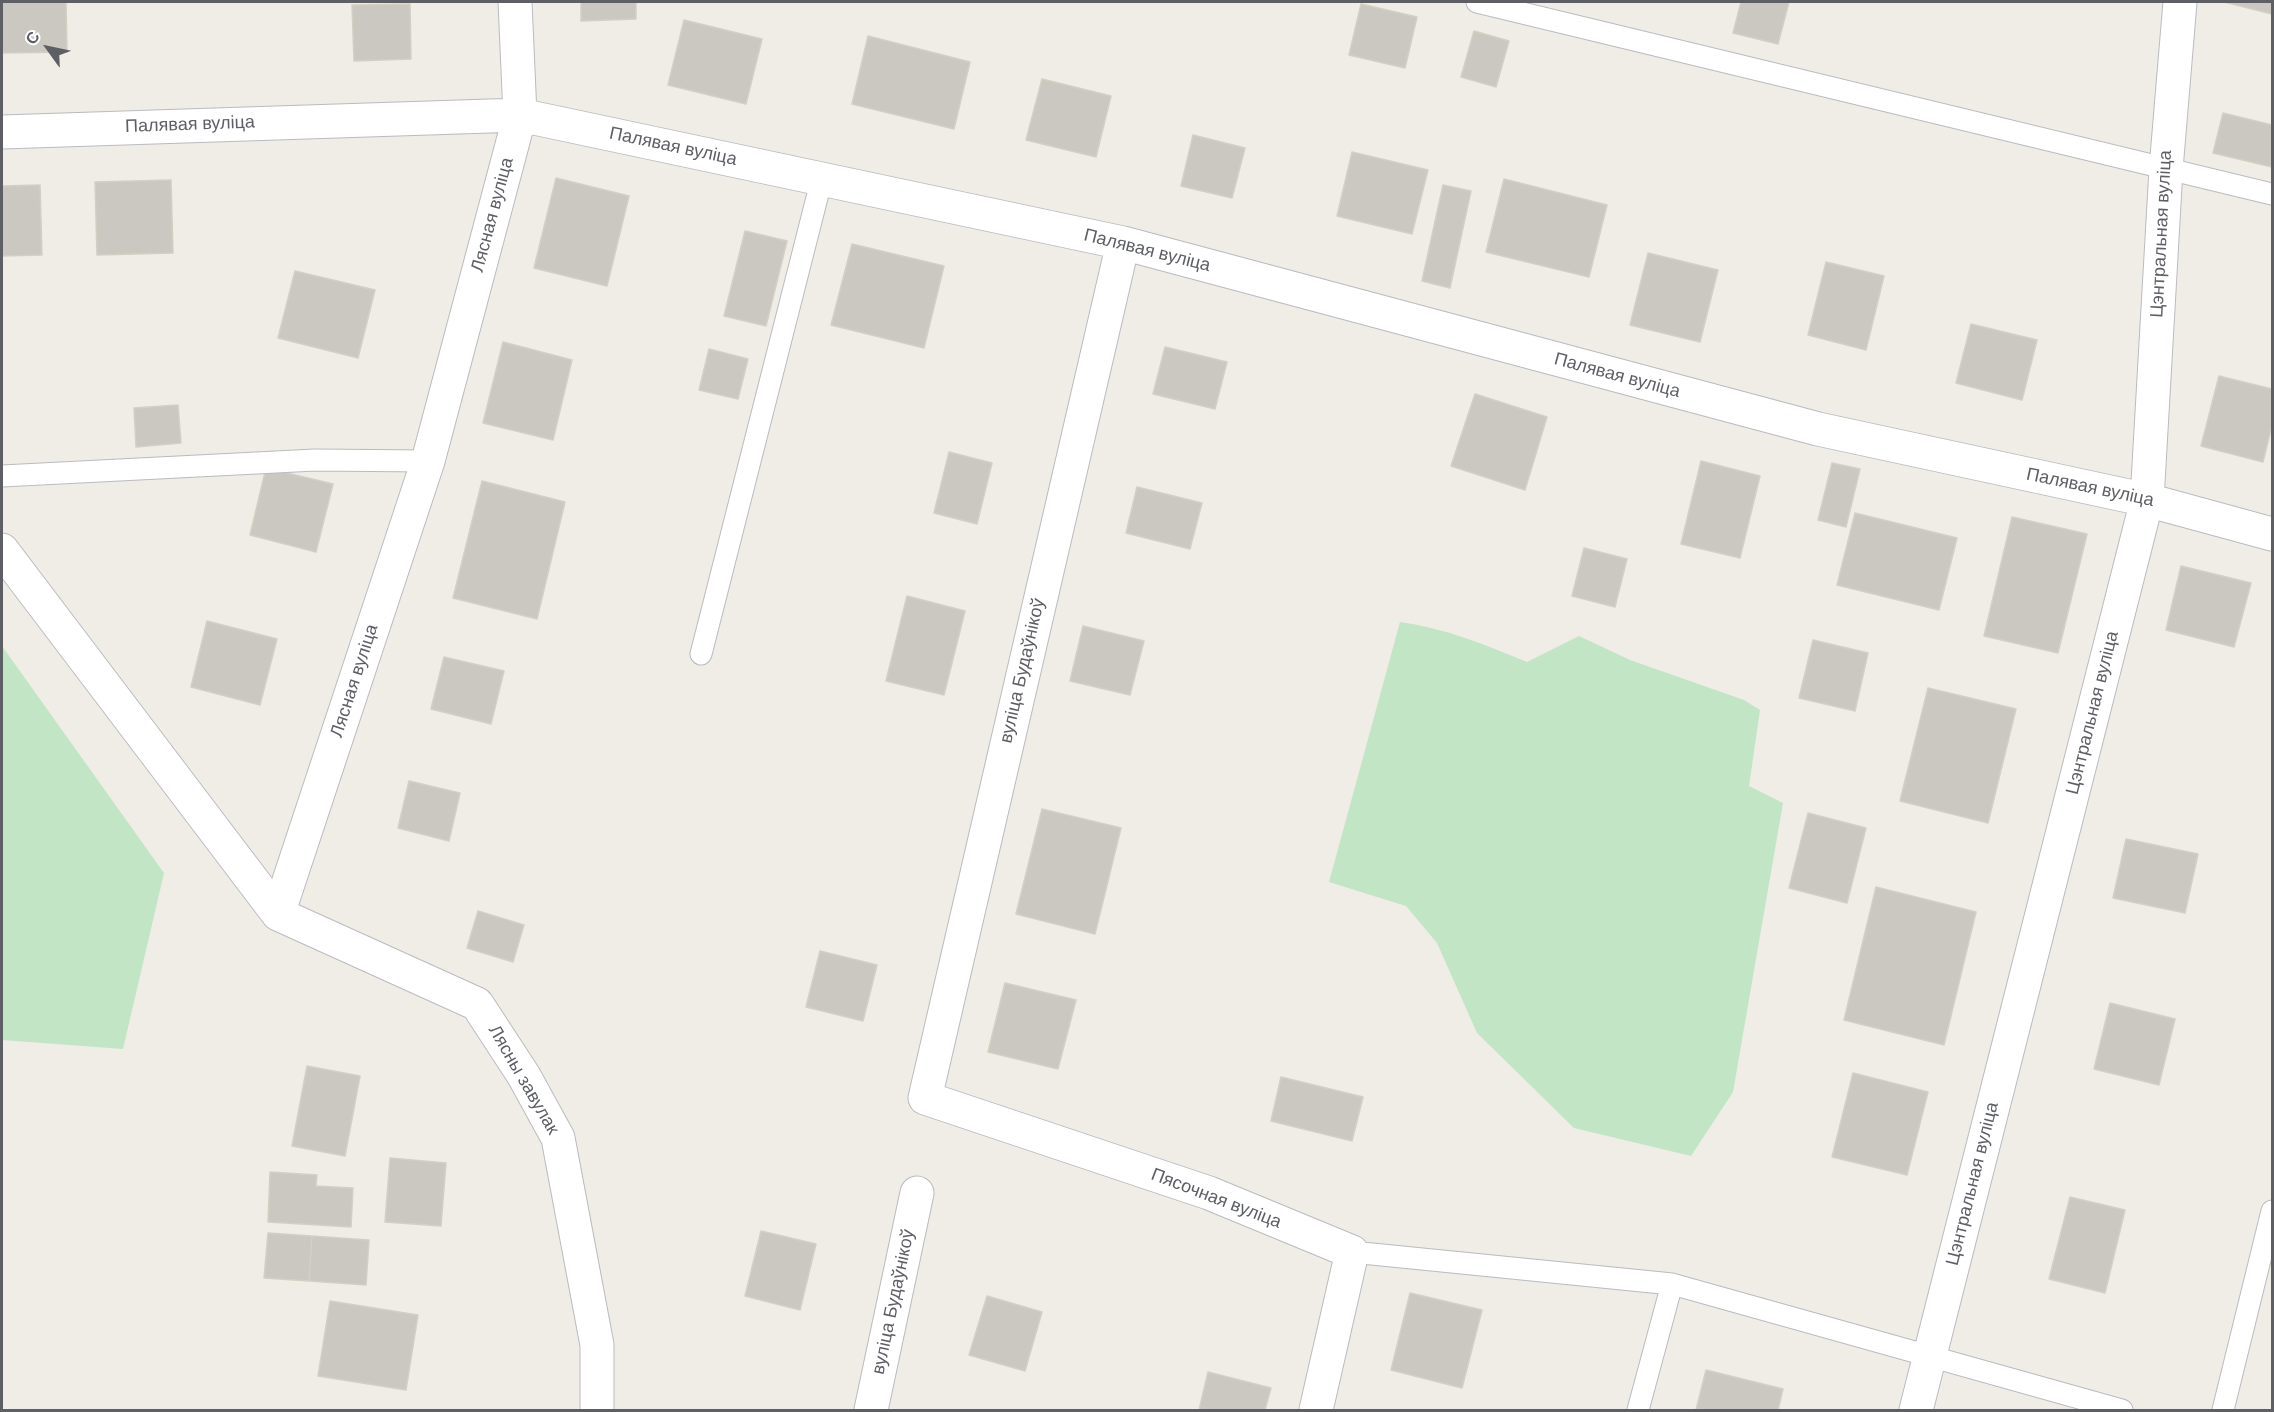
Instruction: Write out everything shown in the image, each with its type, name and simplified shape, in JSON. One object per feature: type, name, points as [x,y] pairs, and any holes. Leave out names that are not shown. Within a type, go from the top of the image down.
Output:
[{"type":"street","name":"Лясная вуліца","points":[[278,914],[428,461],[520,115],[515,2]]},
{"type":"street","name":"Цэнтральная вуліца","points":[[1916,1410],[2147,500],[2166,169],[2180,2]]},
{"type":"street","name":"Палявая вуліца","points":[[2,132],[520,115],[1123,243],[1818,429],[2147,500],[2272,534]]},
{"type":"street","name":"вуліца Будаўнікоў","points":[[925,1098],[1123,243]]},
{"type":"street","points":[[2,550],[278,914]]},
{"type":"street","name":"Лясны завулак","points":[[278,914],[477,1004],[524,1076],[558,1138],[597,1345],[597,1410]]},
{"type":"street","name":"Пясочная вуліца","points":[[925,1098],[1209,1193],[1352,1252]]},
{"type":"street","name":"вуліца Будаўнікоў","points":[[871,1410],[917,1193]]},
{"type":"street","points":[[1316,1410],[1352,1252]]},
{"type":"lane","points":[[1477,2],[2272,194]]},
{"type":"lane","points":[[701,654],[822,178]]},
{"type":"lane","points":[[2,476],[315,460],[428,461]]},
{"type":"lane","points":[[2223,1410],[2272,1211]]},
{"type":"lane","points":[[1352,1252],[1671,1284],[2122,1410]]},
{"type":"lane","points":[[1638,1410],[1671,1284]]},
{"type":"green space","points":[[1400,622],[1481,643],[1527,662],[1579,636],[1630,660],[1744,700],[1760,710],[1749,786],[1783,803],[1733,1092],[1691,1156],[1574,1128],[1477,1033],[1437,943],[1406,906],[1329,882]]},
{"type":"green space","points":[[2,646],[164,873],[123,1049],[2,1040]]},
{"type":"building","points":[[2,2],[66,2],[67,52],[2,53]]},
{"type":"building","points":[[581,2],[636,2],[636,19],[581,21]]},
{"type":"building","points":[[1741,2],[1789,2],[1778,44],[1733,33]]},
{"type":"building","points":[[2224,2],[2272,2],[2272,14]]},
{"type":"building","points":[[410,4],[411,59],[354,61],[352,5]]},
{"type":"building","points":[[1361,4],[1417,17],[1405,68],[1349,55]]},
{"type":"building","points":[[684,20],[762,39],[746,104],[668,85]]},
{"type":"building","points":[[1474,31],[1509,41],[1496,87],[1461,77]]},
{"type":"building","points":[[868,36],[970,62],[954,129],[852,104]]},
{"type":"building","points":[[1042,79],[1111,96],[1096,157],[1026,140]]},
{"type":"building","points":[[2223,113],[2272,125],[2272,167],[2213,153]]},
{"type":"building","points":[[1193,135],[1245,148],[1232,198],[1181,186]]},
{"type":"building","points":[[1352,152],[1428,170],[1412,234],[1337,216]]},
{"type":"building","points":[[556,178],[629,196],[607,286],[534,268]]},
{"type":"building","points":[[1504,179],[1607,205],[1589,277],[1486,252]]},
{"type":"building","points":[[171,180],[173,253],[97,255],[95,182]]},
{"type":"building","points":[[40,185],[42,255],[2,256],[2,186]]},
{"type":"building","points":[[1443,185],[1471,191],[1450,288],[1422,281]]},
{"type":"building","points":[[745,231],[787,241],[766,326],[724,316]]},
{"type":"building","points":[[852,244],[944,266],[924,348],[831,325]]},
{"type":"building","points":[[1648,253],[1718,270],[1700,342],[1630,325]]},
{"type":"building","points":[[1826,262],[1884,276],[1866,350],[1808,335]]},
{"type":"building","points":[[295,271],[375,290],[358,358],[278,338]]},
{"type":"building","points":[[1971,324],[2037,340],[2022,400],[1956,383]]},
{"type":"building","points":[[503,342],[572,360],[553,440],[483,423]]},
{"type":"building","points":[[1165,347],[1227,362],[1215,409],[1153,394]]},
{"type":"building","points":[[709,349],[748,359],[738,399],[699,390]]},
{"type":"building","points":[[2219,376],[2272,389],[2272,425],[2263,462],[2201,446]]},
{"type":"building","points":[[1475,394],[1547,417],[1525,490],[1451,466]]},
{"type":"building","points":[[178,405],[181,443],[136,447],[134,408]]},
{"type":"building","points":[[949,452],[992,463],[977,524],[934,513]]},
{"type":"building","points":[[1701,461],[1760,476],[1740,558],[1681,544]]},
{"type":"building","points":[[1832,463],[1860,469],[1846,527],[1818,520]]},
{"type":"building","points":[[266,468],[333,484],[316,552],[250,535]]},
{"type":"building","points":[[482,481],[565,502],[537,619],[453,598]]},
{"type":"building","points":[[1137,487],[1202,503],[1190,549],[1126,533]]},
{"type":"building","points":[[1855,513],[1957,538],[1939,610],[1837,585]]},
{"type":"building","points":[[2012,517],[2087,534],[2058,653],[1984,636]]},
{"type":"building","points":[[1584,548],[1627,559],[1615,607],[1572,596]]},
{"type":"building","points":[[2181,566],[2251,583],[2234,647],[2166,630]]},
{"type":"building","points":[[907,596],[965,611],[944,695],[886,681]]},
{"type":"building","points":[[207,621],[277,639],[260,705],[191,687]]},
{"type":"building","points":[[1083,626],[1144,641],[1130,695],[1070,681]]},
{"type":"building","points":[[1813,640],[1868,653],[1855,711],[1799,698]]},
{"type":"building","points":[[444,657],[504,671],[491,724],[431,709]]},
{"type":"building","points":[[1928,688],[2016,709],[1988,823],[1900,801]]},
{"type":"building","points":[[409,781],[460,793],[449,841],[398,828]]},
{"type":"building","points":[[1042,809],[1121,828],[1095,934],[1016,914]]},
{"type":"building","points":[[1808,813],[1866,828],[1847,903],[1789,888]]},
{"type":"building","points":[[2126,839],[2198,854],[2185,913],[2113,898]]},
{"type":"building","points":[[1876,887],[1976,912],[1944,1045],[1844,1020]]},
{"type":"building","points":[[478,911],[524,925],[513,962],[467,948]]},
{"type":"building","points":[[820,951],[877,965],[863,1021],[806,1007]]},
{"type":"building","points":[[1005,983],[1076,1000],[1058,1069],[988,1052]]},
{"type":"building","points":[[2110,1003],[2175,1019],[2159,1085],[2094,1069]]},
{"type":"building","points":[[307,1066],[360,1076],[345,1156],[292,1146]]},
{"type":"building","points":[[1853,1073],[1928,1092],[1907,1175],[1832,1157]]},
{"type":"building","points":[[1281,1077],[1363,1097],[1352,1141],[1271,1121]]},
{"type":"building","points":[[390,1158],[446,1163],[441,1226],[385,1222]]},
{"type":"building","points":[[270,1172],[317,1175],[316,1186],[353,1188],[351,1227],[268,1222]]},
{"type":"building","points":[[2070,1197],[2125,1210],[2105,1293],[2049,1279]]},
{"type":"building","points":[[761,1231],[816,1244],[800,1310],[745,1296]]},
{"type":"building","points":[[268,1233],[312,1236],[309,1281],[264,1278]]},
{"type":"building","points":[[312,1236],[369,1240],[366,1285],[309,1281]]},
{"type":"building","points":[[1410,1293],[1482,1310],[1462,1388],[1391,1370]]},
{"type":"building","points":[[987,1296],[1042,1312],[1025,1371],[969,1355]]},
{"type":"building","points":[[330,1301],[418,1315],[406,1390],[318,1376]]},
{"type":"building","points":[[1706,1370],[1783,1389],[1778,1410],[1696,1410]]},
{"type":"building","points":[[1208,1372],[1271,1388],[1265,1410],[1199,1410]]}]
